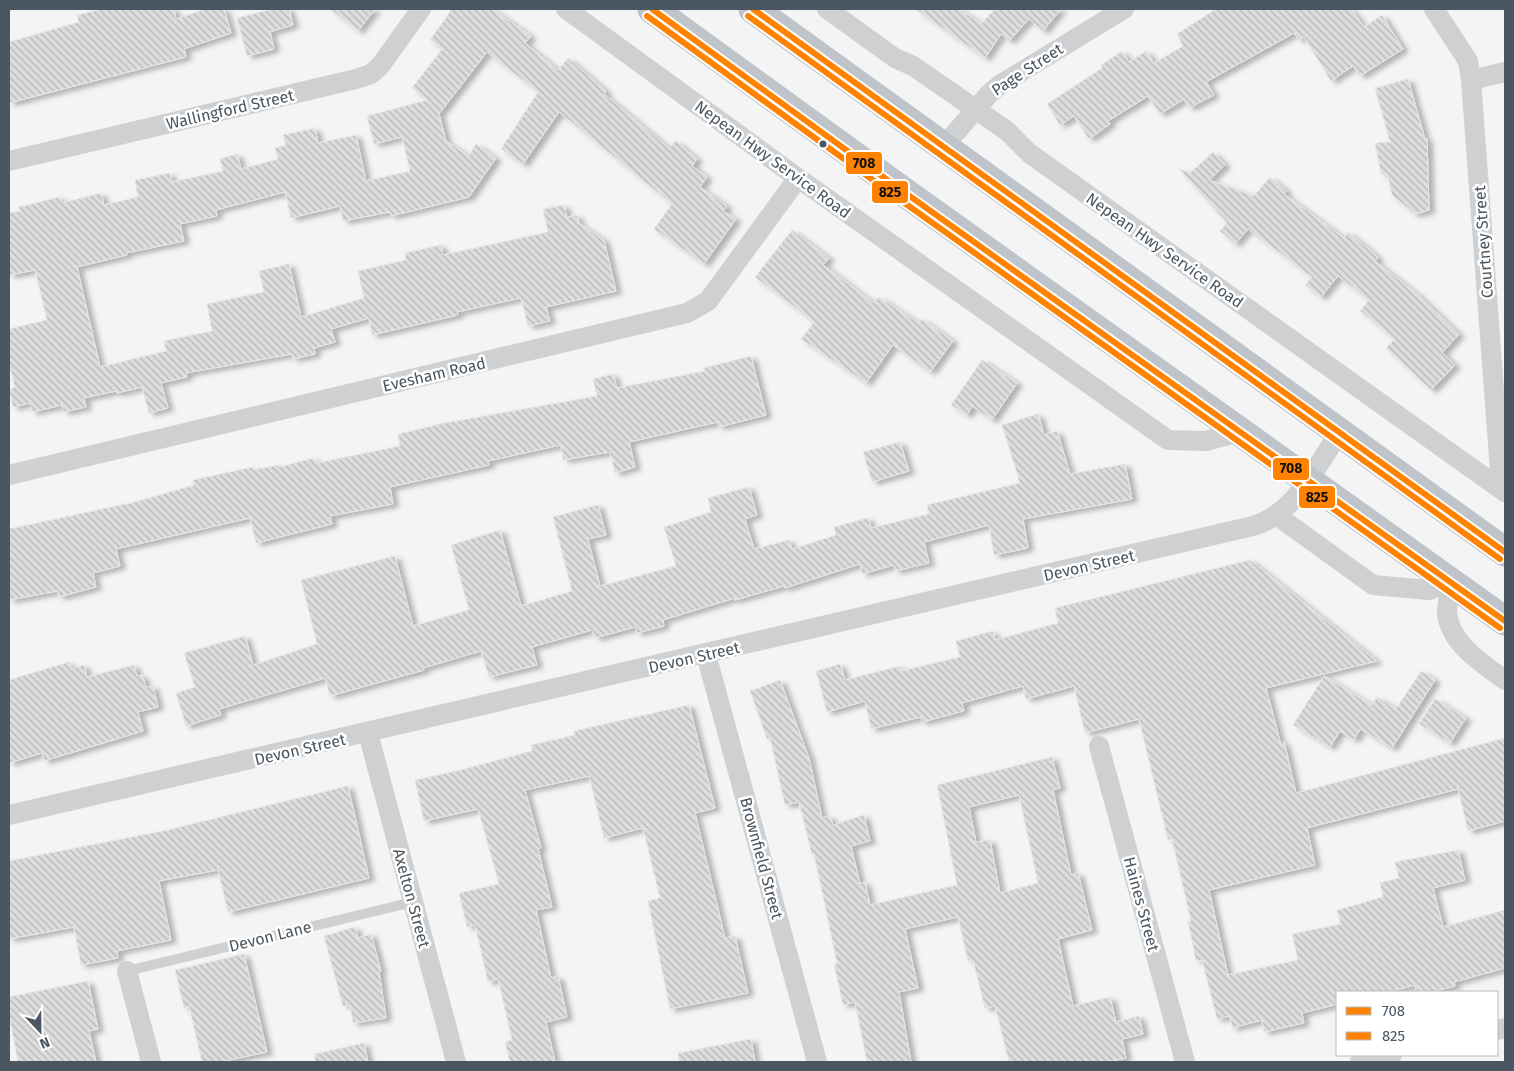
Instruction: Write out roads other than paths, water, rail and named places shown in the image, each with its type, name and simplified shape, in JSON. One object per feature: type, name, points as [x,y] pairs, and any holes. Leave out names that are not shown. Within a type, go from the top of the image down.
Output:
[{"type":"highway","points":[[652,9],[1239,432],[1308,478],[1505,621]]},
{"type":"highway","points":[[753,9],[1505,552]]},
{"type":"street","name":"Wallingford Street","points":[[9,161],[371,74],[380,66],[421,9]]},
{"type":"street","name":"Nepean Hwy Service Road","points":[[566,9],[798,178],[1168,440],[1206,441],[1239,432]]},
{"type":"street","name":"Nepean Hwy Service Road","points":[[827,9],[896,58],[913,66],[1007,131],[1029,153],[1499,488]]},
{"type":"street","name":"Page Street","points":[[944,146],[975,109],[1001,84],[1124,9]]},
{"type":"street","name":"Courtney Street","points":[[1434,9],[1468,61],[1471,80],[1500,409],[1499,488]]},
{"type":"street","points":[[1471,80],[1505,72]]},
{"type":"street","name":"Evesham Road","points":[[9,475],[687,314],[708,301],[798,178]]},
{"type":"street","name":"Devon Street","points":[[9,815],[1257,525],[1276,515],[1294,501],[1339,433]]},
{"type":"street","points":[[1276,515],[1373,585],[1429,590],[1451,582],[1447,611],[1454,630],[1473,656],[1505,680]]},
{"type":"street","name":"Brownfield Street","points":[[706,654],[816,1062]]},
{"type":"street","name":"Axelton Street","points":[[368,733],[456,1062]]},
{"type":"street","name":"Haines Street","points":[[1099,746],[1185,1062]]},
{"type":"street","points":[[127,971],[151,1062]]},
{"type":"street","points":[[1360,1062],[1387,1056]]},
{"type":"lane","name":"Devon Lane","points":[[127,971],[413,902]]}]
